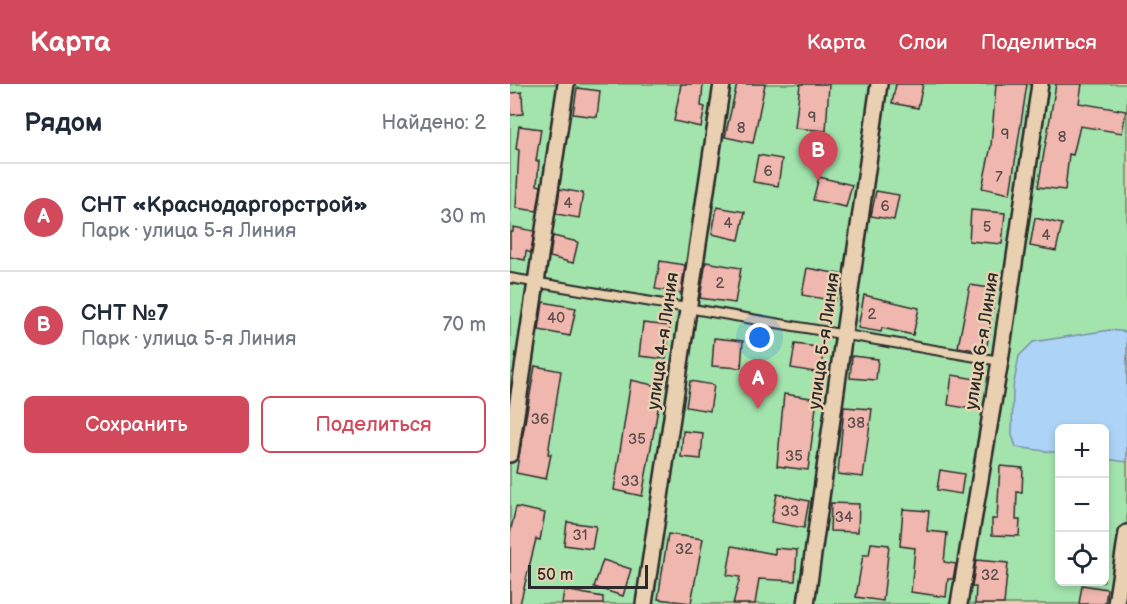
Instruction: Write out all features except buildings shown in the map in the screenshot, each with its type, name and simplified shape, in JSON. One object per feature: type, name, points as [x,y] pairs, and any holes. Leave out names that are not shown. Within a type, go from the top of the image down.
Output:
[{"type":"street","points":[[510,454],[566,84]]},
{"type":"street","name":"улица 4-я Линия","points":[[644,604],[722,84]]},
{"type":"street","name":"улица 5-я Линия","points":[[806,604],[879,84]]},
{"type":"street","name":"улица 6-я Линия","points":[[958,604],[1000,361],[1040,84]]},
{"type":"street","points":[[1116,604],[1127,533]]},
{"type":"lane","points":[[510,278],[1000,361]]},
{"type":"green space","points":[[510,84],[1127,84],[1127,604],[510,604]]},
{"type":"water","points":[[1110,330],[1127,332],[1127,462],[1109,460],[1109,424],[1055,424],[1055,452],[1016,447],[1012,435],[1013,388],[1019,356],[1033,342]]},
{"type":"place","name":"СНТ №7","points":[[818,181]]},
{"type":"place","name":"СНТ «Краснодаргорстрой»","points":[[758,409]]}]
